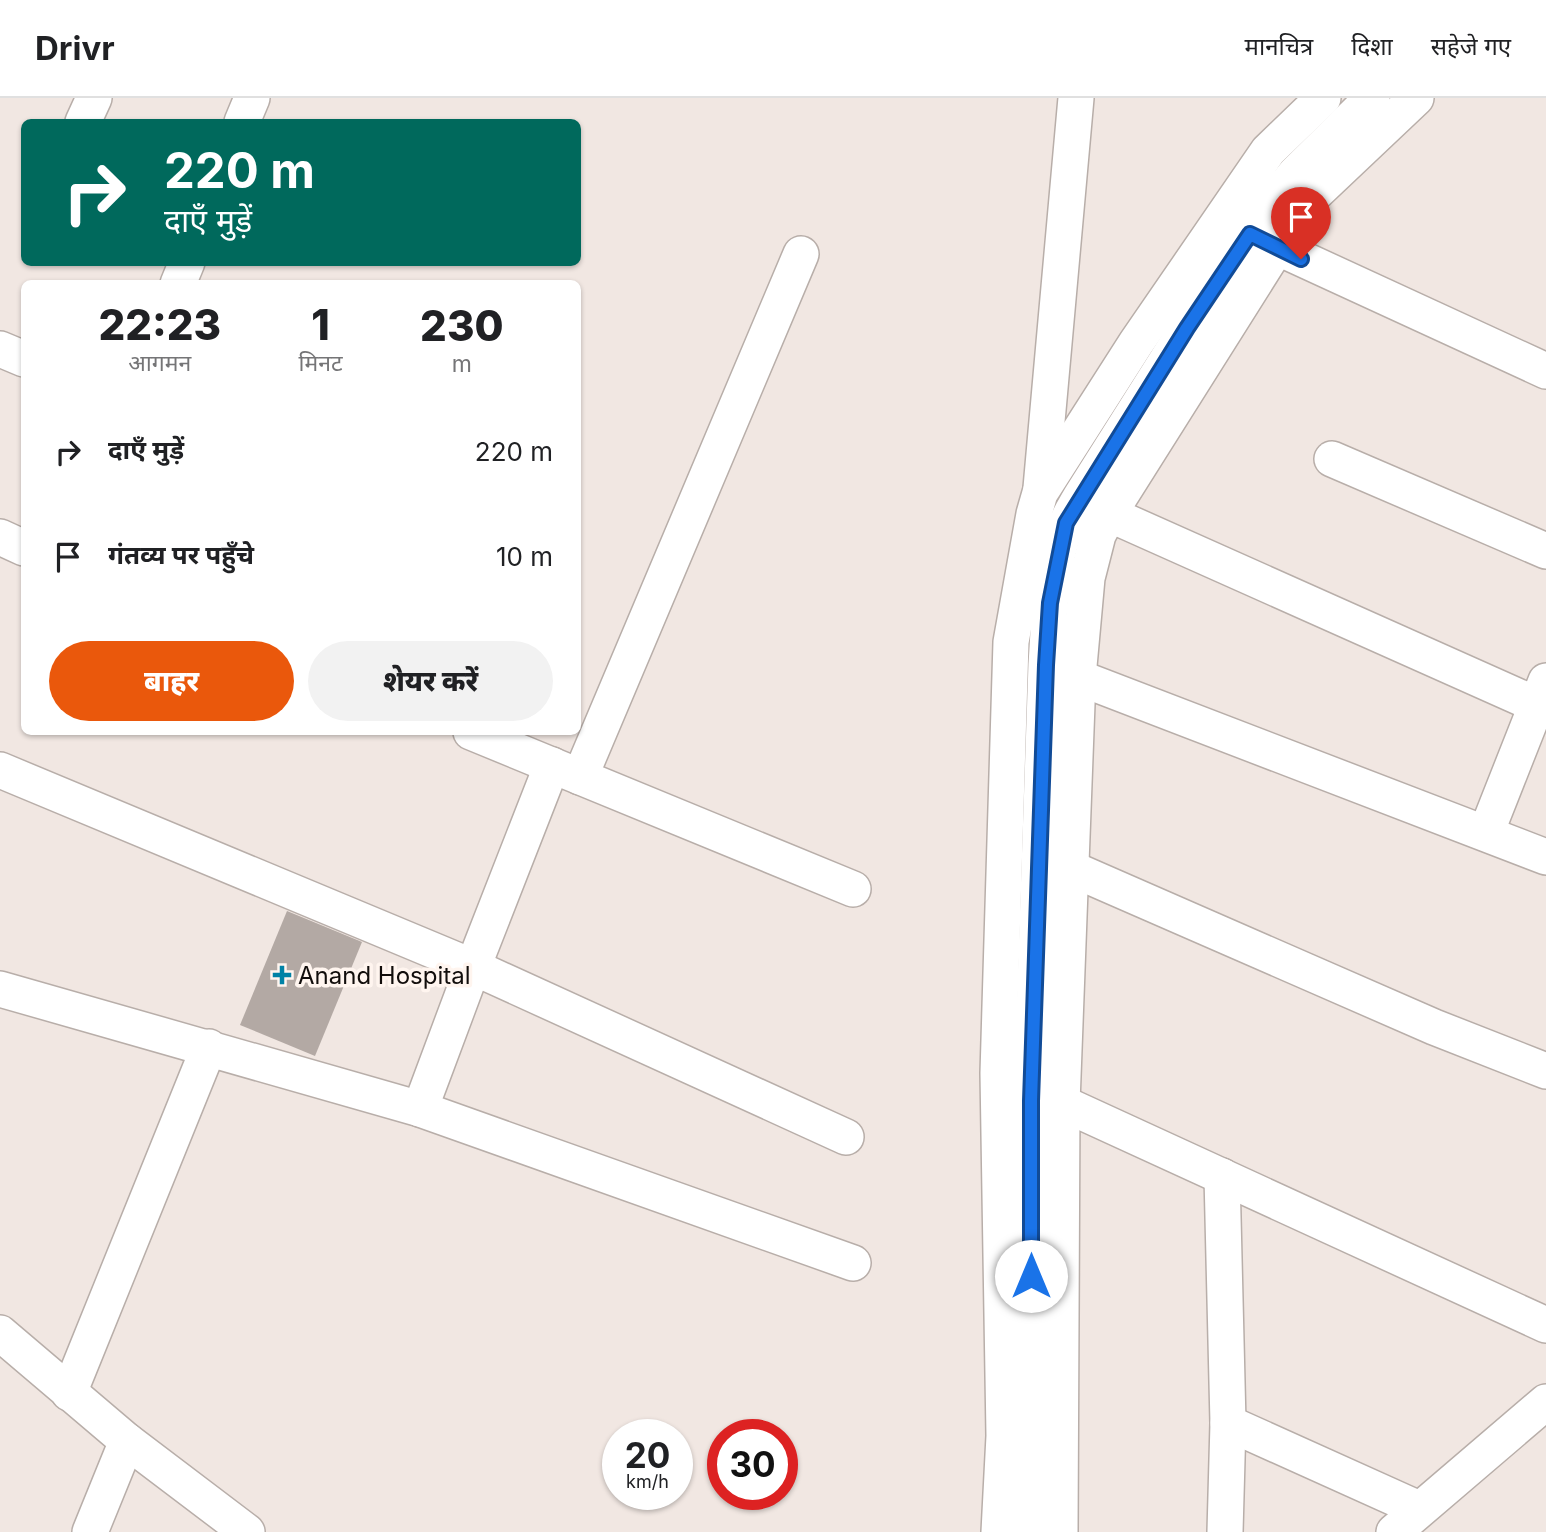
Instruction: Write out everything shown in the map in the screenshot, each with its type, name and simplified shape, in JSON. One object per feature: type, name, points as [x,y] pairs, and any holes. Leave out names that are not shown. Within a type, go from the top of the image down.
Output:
[{"type":"street","points":[[84,119],[93,98]]},
{"type":"street","points":[[243,119],[252,98]]},
{"type":"street","points":[[1032,1532],[1046,1102],[1046,665],[1050,603],[1047,510],[1076,98]]},
{"type":"street","points":[[999,1532],[1004,1436],[998,1073],[1011,642],[1047,510],[1136,343],[1268,151],[1323,98]]},
{"type":"street","points":[[1060,1532],[1046,1102],[1070,868],[1078,677],[1087,578],[1104,524],[1263,241],[1294,174],[1371,98]]},
{"type":"street","points":[[1047,510],[1180,339],[1263,241],[1416,98]]},
{"type":"street","points":[[1263,241],[1546,371]]},
{"type":"street","points":[[420,1109],[473,967],[566,771],[802,254]]},
{"type":"street","points":[[0,349],[21,358]]},
{"type":"street","points":[[1332,459],[1546,551]]},
{"type":"street","points":[[1047,510],[1104,524],[1543,698],[1486,833]]},
{"type":"street","points":[[0,537],[21,547]]},
{"type":"street","points":[[1046,665],[1546,857]]},
{"type":"street","points":[[478,735],[853,889]]},
{"type":"street","points":[[0,770],[473,967],[846,1137]]},
{"type":"street","points":[[1070,868],[1434,1027],[1546,1071]]},
{"type":"street","points":[[0,989],[420,1109],[853,1263]]},
{"type":"street","points":[[69,1393],[209,1047]]},
{"type":"street","points":[[1046,1102],[1222,1176],[1546,1325]]},
{"type":"street","points":[[1222,1176],[1228,1423],[1225,1532]]},
{"type":"street","points":[[0,1333],[127,1441],[247,1532]]},
{"type":"street","points":[[1228,1423],[1407,1521],[1546,1402]]},
{"type":"street","points":[[90,1532],[127,1441]]},
{"type":"building","points":[[287,911],[362,942],[315,1056],[240,1025]]},
{"type":"place","name":"Anand Hospital","points":[[282,975]]},
{"type":"route","points":[[1031,1276],[1031,1101],[1046,665],[1050,603],[1066,523],[1187,328],[1250,234],[1301,259]]}]
